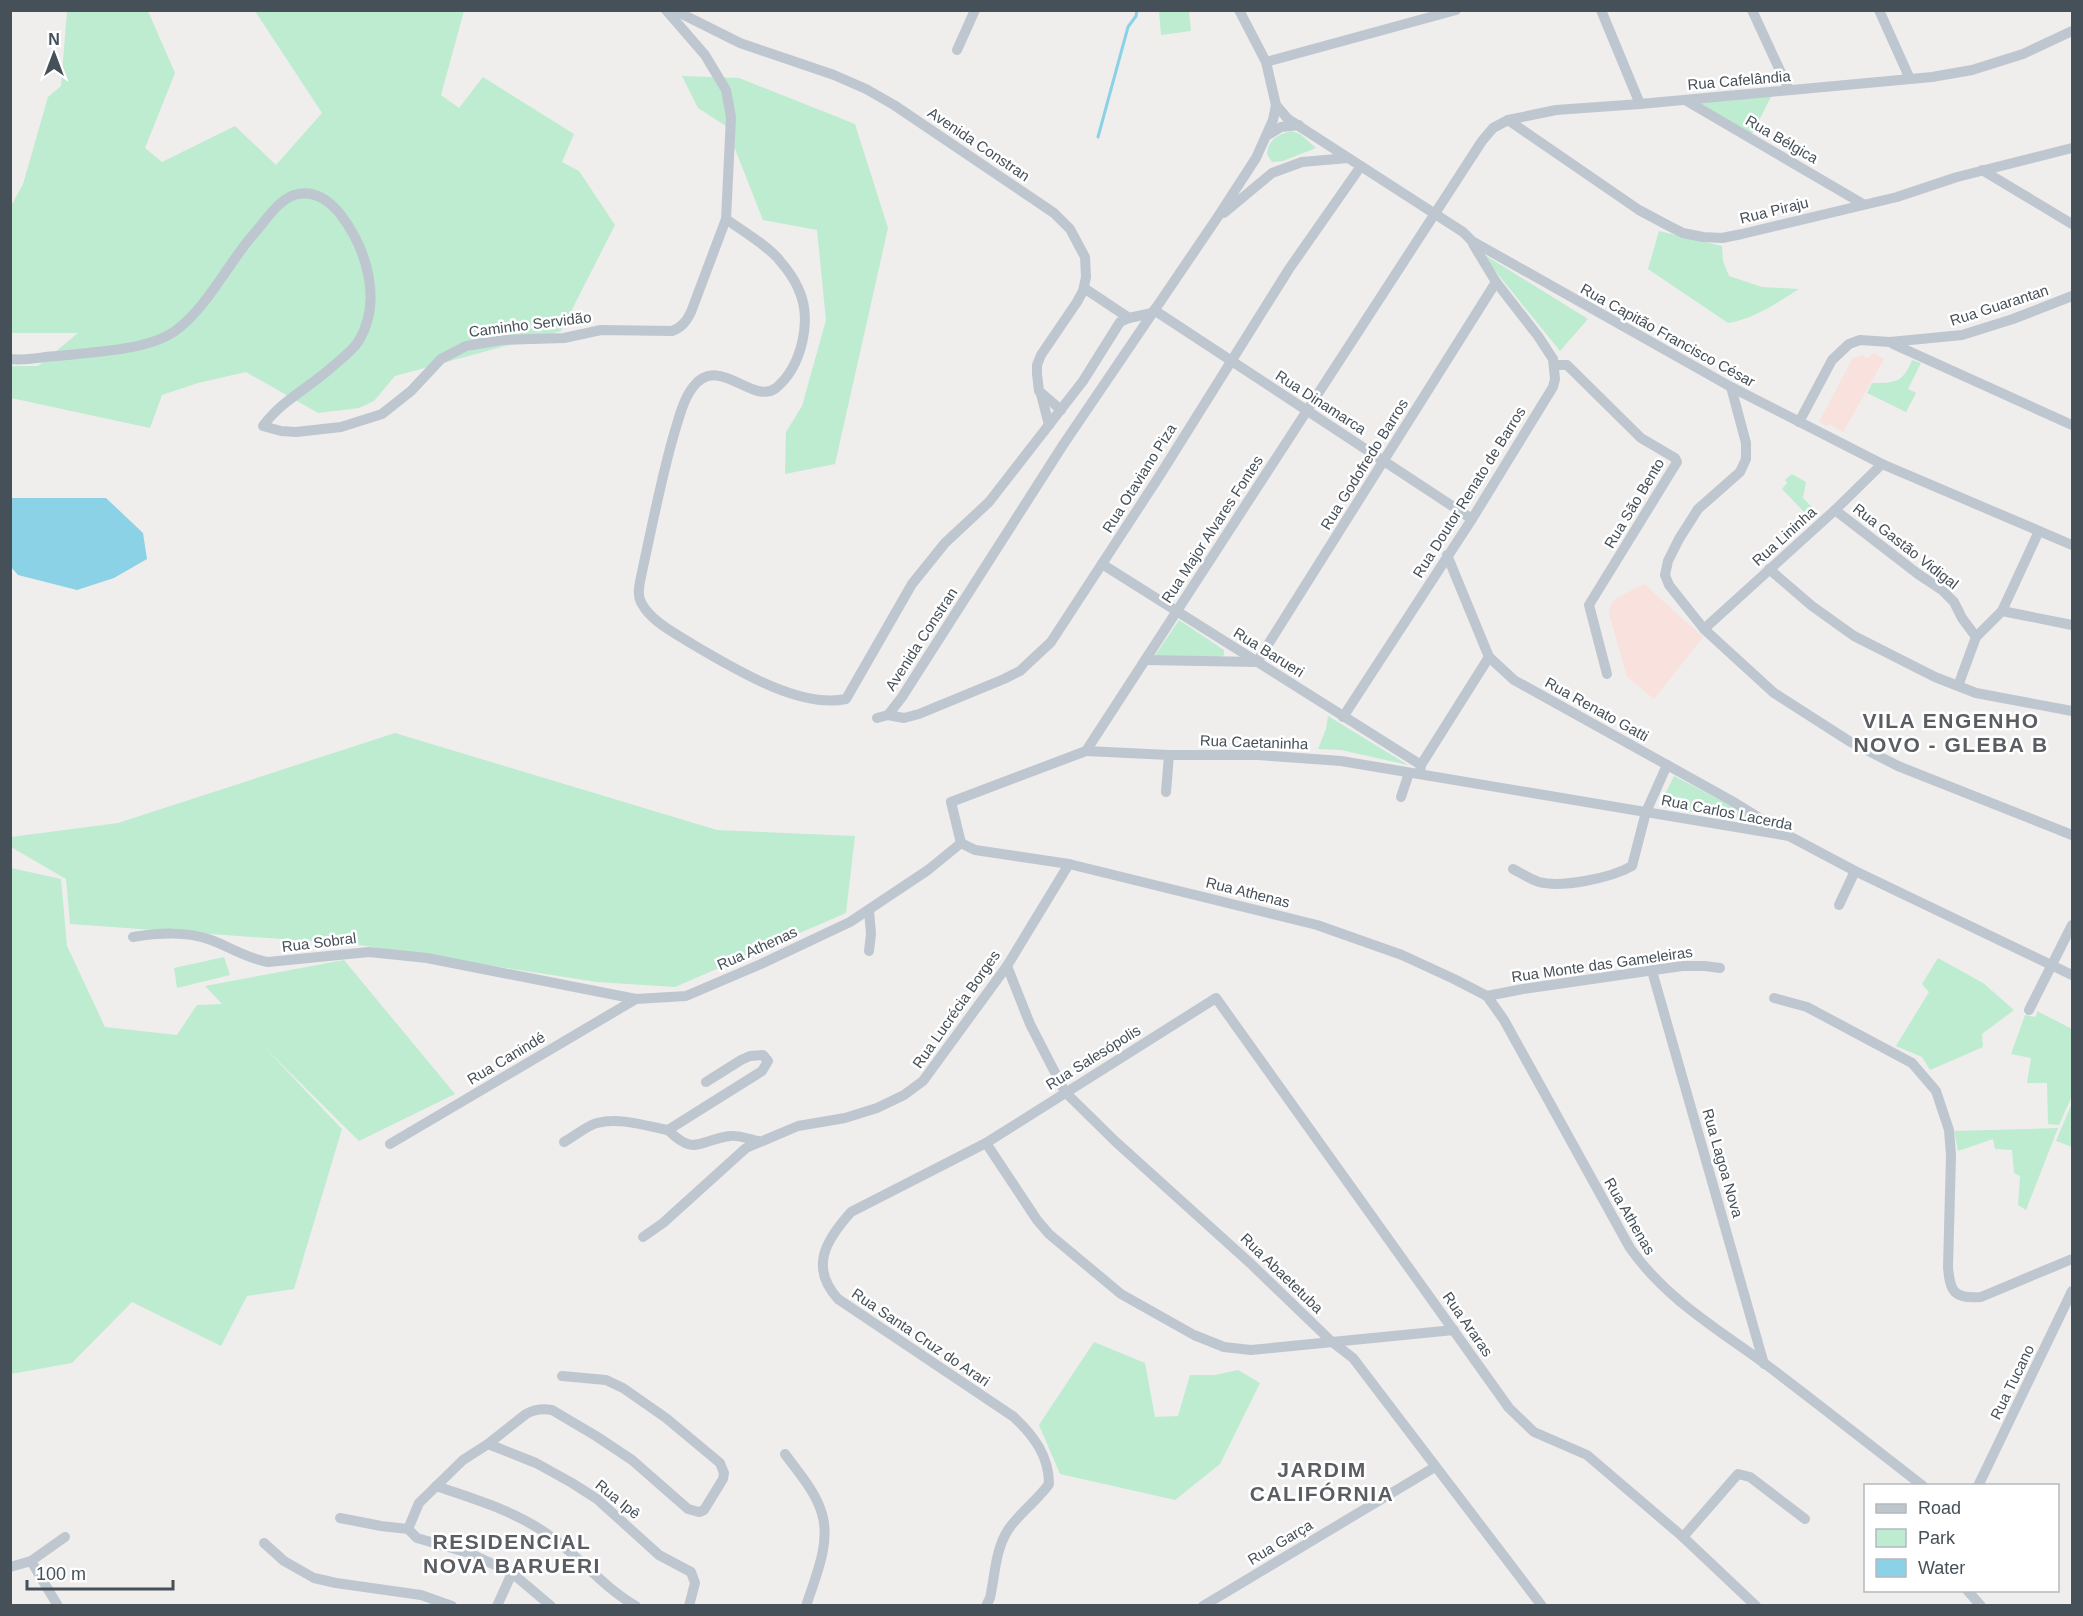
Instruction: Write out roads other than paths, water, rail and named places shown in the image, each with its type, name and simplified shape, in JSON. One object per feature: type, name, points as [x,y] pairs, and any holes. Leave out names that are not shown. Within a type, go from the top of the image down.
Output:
[{"type":"street","name":"Caminho Servidão","points":[[10,359],[112,350],[147,343],[175,331],[196,310],[249,239],[281,202],[294,195],[308,194],[319,195],[331,201],[348,225],[365,262],[372,292],[369,313],[358,342],[331,369],[284,403],[263,426],[280,431],[296,432],[341,427],[382,414],[411,391],[441,359],[466,346],[502,340],[564,338],[601,330],[672,331],[680,328],[691,312],[726,219],[731,117],[726,90],[705,56],[666,10]]},
{"type":"street","name":"Avenida Constran","points":[[674,10],[740,43],[834,75],[866,89],[894,105],[1054,213],[1070,229],[1085,257],[1086,277],[1084,288],[1077,302],[1041,355],[1037,365],[1039,391],[1049,425]]},
{"type":"street","points":[[957,50],[975,10]]},
{"type":"street","points":[[1239,10],[1266,62],[1276,105]]},
{"type":"street","points":[[1266,62],[1456,10]]},
{"type":"street","points":[[1601,10],[1640,104]]},
{"type":"street","points":[[1752,10],[1789,90]]},
{"type":"street","points":[[1879,10],[1910,79]]},
{"type":"street","name":"Rua Cafelândia","points":[[1443,204],[1482,141],[1493,128],[1508,120],[1556,110],[1910,79],[1972,70],[2023,54],[2073,31]]},
{"type":"street","name":"Rua Bélgica","points":[[1685,100],[1863,204]]},
{"type":"street","name":"Avenida Constran","points":[[882,716],[902,697],[1063,445],[1256,158],[1273,120],[1276,105]]},
{"type":"street","name":"Rua Capitão Francisco César","points":[[1276,105],[1288,119],[1463,232],[1472,241],[1731,387],[1882,464],[2073,545]]},
{"type":"street","name":"Rua Piraju","points":[[1508,120],[1639,210],[1683,233],[1722,238],[1897,197],[1982,170],[2073,148]]},
{"type":"street","points":[[1265,137],[1281,127],[1299,125]]},
{"type":"street","points":[[1256,158],[1263,170],[1272,173]]},
{"type":"street","name":"Avenida Constran","points":[[1217,218],[1272,173],[1302,162],[1348,158]]},
{"type":"street","name":"Rua Otaviano Piza","points":[[882,716],[904,718],[919,714],[1020,671],[1051,642],[1160,475],[1289,268],[1361,166]]},
{"type":"street","points":[[1982,170],[2073,225]]},
{"type":"street","name":"Rua Major Alvares Fontes","points":[[1086,750],[1443,204]]},
{"type":"street","points":[[726,219],[779,259],[799,288],[805,318],[802,349],[785,380],[772,390],[761,393],[731,378],[715,375],[701,379],[692,388],[682,408],[668,456],[639,590],[640,602],[655,620],[742,674],[817,700],[846,699],[912,584],[945,543],[989,502],[1083,381],[1120,322],[1153,311]]},
{"type":"street","points":[[1472,241],[1496,282],[1542,342],[1554,365]]},
{"type":"street","name":"Rua Godofredo Barros","points":[[1257,662],[1496,282]]},
{"type":"street","points":[[1084,288],[1129,318]]},
{"type":"street","name":"Rua Guarantan","points":[[1799,422],[1832,360],[1849,344],[1860,340],[1890,342],[1962,335],[2013,320],[2073,296]]},
{"type":"street","name":"Rua Dinamarca","points":[[1153,311],[1472,519]]},
{"type":"street","points":[[1890,342],[2073,425]]},
{"type":"street","name":"Rua Doutor Renato de Barros","points":[[1343,717],[1472,519],[1553,387],[1554,365]]},
{"type":"street","name":"Rua São Bento","points":[[1554,365],[1568,365],[1641,438],[1670,455],[1677,462],[1589,605],[1607,674]]},
{"type":"street","points":[[1731,387],[1746,443],[1746,459],[1740,472],[1698,509],[1671,554],[1665,575],[1669,585],[1704,629],[1773,693],[1849,741],[1898,766],[2073,835]]},
{"type":"street","points":[[1039,391],[1061,410]]},
{"type":"street","name":"Rua Lininha","points":[[1704,629],[1882,464]]},
{"type":"street","name":"Rua Gastão Vidigal","points":[[1835,510],[1942,590],[1953,602],[1976,637]]},
{"type":"street","points":[[1958,686],[1976,637],[2001,611],[2039,531]]},
{"type":"street","name":"Rua Renato Gatti","points":[[1447,555],[1489,657],[1514,680],[1732,801],[1789,836]]},
{"type":"street","name":"Rua Barueri","points":[[1102,564],[1343,717],[1416,771]]},
{"type":"street","points":[[1770,569],[1812,606],[1854,636],[1935,677],[1976,693],[2073,711]]},
{"type":"street","points":[[2001,611],[2073,625]]},
{"type":"street","points":[[1401,797],[1489,657]]},
{"type":"street","points":[[1145,660],[1257,662]]},
{"type":"street","points":[[961,843],[951,802],[1086,750]]},
{"type":"street","name":"Rua Caetaninha","points":[[1086,750],[1341,760],[1416,771]]},
{"type":"street","points":[[1166,792],[1168,755]]},
{"type":"street","points":[[1513,869],[1539,882],[1556,883],[1602,878],[1632,866],[1646,812],[1667,765]]},
{"type":"street","name":"Rua Carlos Lacerda","points":[[1416,771],[1789,836],[1855,871],[2073,975]]},
{"type":"street","name":"Rua Athenas","points":[[369,952],[427,958],[636,999],[686,996],[850,922],[928,870],[961,843],[975,850],[1069,864],[1317,925],[1402,955],[1488,996],[1504,1020],[1630,1248],[1645,1270],[1672,1296],[1922,1484]]},
{"type":"street","name":"Rua Lucrécia Borges","points":[[644,1237],[663,1223],[746,1148],[798,1126],[845,1119],[877,1108],[904,1095],[923,1081],[1007,966],[1069,864]]},
{"type":"street","points":[[1839,905],[1855,871]]},
{"type":"street","points":[[869,910],[871,934],[869,951]]},
{"type":"street","points":[[2029,1010],[2073,925]]},
{"type":"street","name":"Rua Sobral","points":[[133,937],[172,933],[194,935],[258,961],[268,962],[369,952]]},
{"type":"street","name":"Rua Abaetetuba","points":[[1007,966],[1030,1024],[1065,1092],[1331,1341],[1353,1358],[1542,1605]]},
{"type":"street","name":"Rua Monte das Gameleiras","points":[[1488,996],[1523,988],[1682,966],[1720,968]]},
{"type":"street","name":"Rua Lagoa Nova","points":[[1652,970],[1764,1364]]},
{"type":"street","name":"Rua Salesópolis","points":[[986,1143],[1216,998]]},
{"type":"street","name":"Rua Araras","points":[[1216,998],[1509,1408],[1534,1432],[1587,1455],[1683,1537],[1756,1605]]},
{"type":"street","points":[[1774,998],[1807,1007],[1912,1063],[1936,1091],[1949,1130],[1951,1155],[1948,1267],[1949,1282],[1956,1294],[1966,1298],[1981,1296],[2073,1259]]},
{"type":"street","name":"Rua Canindé","points":[[390,1144],[636,999]]},
{"type":"street","points":[[668,1130],[762,1071],[768,1059],[763,1055],[750,1056],[706,1082]]},
{"type":"street","points":[[564,1142],[596,1123],[620,1121],[668,1130],[683,1144],[690,1146],[733,1136],[758,1142]]},
{"type":"street","points":[[986,1143],[1037,1220],[1049,1234],[1121,1294],[1194,1335],[1224,1347],[1251,1350],[1454,1330]]},
{"type":"street","name":"Rua Santa Cruz do Arari","points":[[986,1143],[851,1212],[835,1230],[827,1245],[823,1272],[827,1287],[838,1299],[1014,1417],[1030,1432],[1046,1461],[1049,1484],[1017,1518],[1002,1542],[990,1598],[986,1605]]},
{"type":"street","name":"Rua Tucano","points":[[1978,1484],[2073,1291]]},
{"type":"street","points":[[408,1529],[419,1503],[463,1460],[532,1411],[544,1409],[552,1410],[632,1460],[688,1509],[699,1512],[704,1510],[723,1479],[724,1473],[720,1463],[666,1418],[623,1388],[606,1380],[562,1376]]},
{"type":"street","name":"Rua Ipê","points":[[488,1444],[536,1463],[572,1483],[597,1499],[659,1555],[691,1572],[695,1582],[689,1605]]},
{"type":"street","points":[[784,1454],[814,1496],[823,1515],[822,1558],[806,1605]]},
{"type":"street","name":"Rua Garça","points":[[1203,1605],[1435,1467]]},
{"type":"street","points":[[1683,1537],[1738,1474],[1750,1477],[1805,1519]]},
{"type":"street","points":[[436,1486],[518,1517],[549,1535],[613,1589],[636,1605]]},
{"type":"street","points":[[340,1518],[408,1529],[417,1538],[469,1553],[512,1573],[550,1605]]},
{"type":"street","points":[[10,1567],[31,1561],[65,1537]]},
{"type":"street","points":[[264,1543],[284,1561],[314,1578],[421,1595],[452,1605]]},
{"type":"street","points":[[31,1561],[58,1605]]},
{"type":"street","points":[[497,1605],[512,1573]]},
{"type":"street","points":[[1969,1592],[1981,1605]]},
{"type":"water","points":[[11,498],[106,498],[143,533],[147,559],[114,578],[77,590],[18,575],[11,567]]},
{"type":"waterway","points":[[1098,137],[1128,27],[1136,16],[1137,10]]},
{"type":"district","name":"VILA ENGENHO NOVO - GLEBA B","points":[[1951,732]]},
{"type":"district","name":"JARDIM CALIFÓRNIA","points":[[1322,1481]]},
{"type":"district","name":"RESIDENCIAL NOVA BARUERI","points":[[512,1553]]}]
